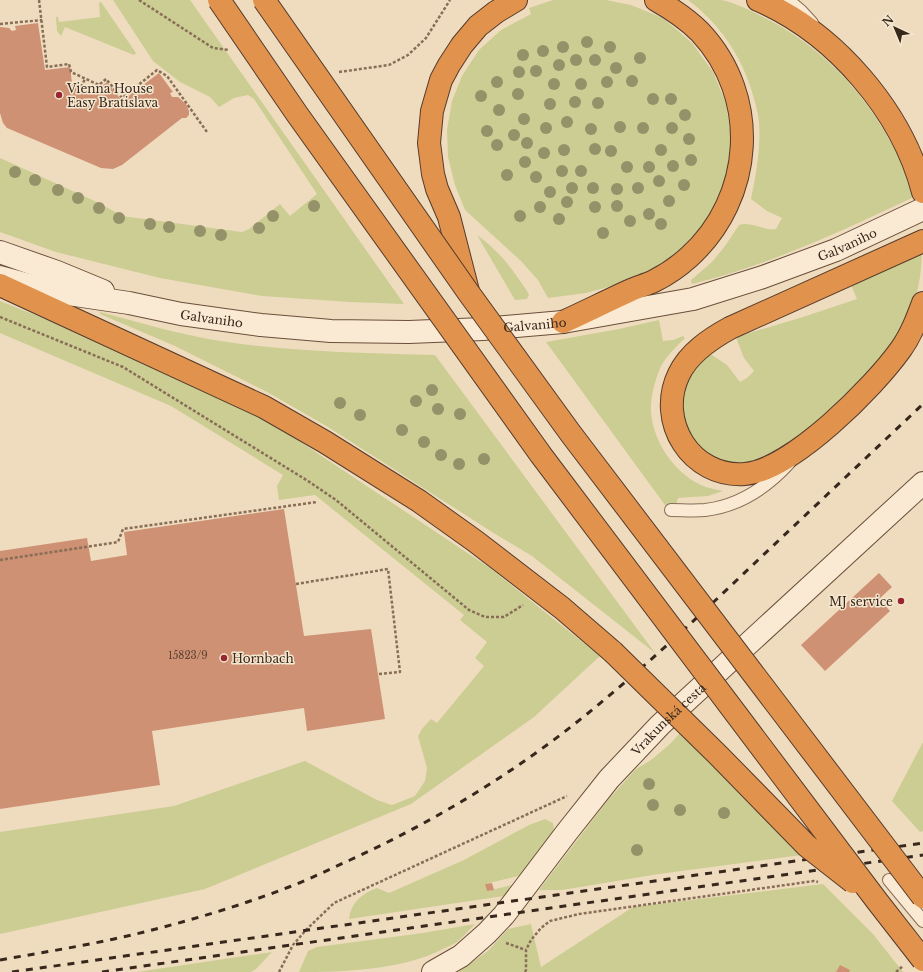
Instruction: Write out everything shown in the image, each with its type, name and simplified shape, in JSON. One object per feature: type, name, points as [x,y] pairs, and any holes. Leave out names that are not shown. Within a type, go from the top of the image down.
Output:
[{"type":"highway","points":[[219,0],[315,140],[541,455],[877,902],[923,960]]},
{"type":"highway","points":[[264,0],[468,292],[571,434],[923,897]]},
{"type":"highway","points":[[468,292],[449,217],[437,189],[433,174],[429,143],[430,127],[436,96],[441,80],[462,45],[478,26],[496,12],[516,0]]},
{"type":"highway","points":[[563,322],[631,290],[654,281],[672,271],[689,258],[715,228],[729,203],[736,184],[741,165],[742,126],[738,100],[731,80],[712,46],[700,32],[687,20],[656,0]]},
{"type":"highway","points":[[758,0],[792,17],[809,29],[845,59],[864,81],[896,128],[913,161],[923,192]]},
{"type":"highway","points":[[923,241],[730,328],[715,336],[703,345],[683,367],[673,389],[671,403],[672,418],[683,443],[692,454],[703,463],[716,470],[745,474],[760,471],[775,464],[807,444],[864,394],[886,370],[902,348],[915,325],[923,303]]},
{"type":"highway","points":[[0,285],[264,407],[325,442],[419,501],[476,541],[562,608],[613,652],[718,755],[807,846],[877,902]]},
{"type":"main road","name":"Galvaniho","points":[[0,277],[55,292],[129,303],[181,314],[261,325],[331,331],[409,332],[468,330],[563,322],[686,300],[763,277],[836,250],[923,209]]},
{"type":"main road","name":"Galvaniho","points":[[0,252],[57,272],[129,303]]},
{"type":"main road","name":"Vrakunská cesta","points":[[433,972],[461,956],[475,945],[500,920],[609,779],[660,725],[923,483]]},
{"type":"lane","points":[[788,0],[801,11],[845,59]]},
{"type":"lane","points":[[671,510],[705,510],[729,505],[753,494],[770,481],[807,444]]},
{"type":"lane","points":[[889,880],[923,921]]},
{"type":"path","points":[[39,0],[47,67],[70,64],[71,72],[99,85],[106,79],[122,98],[157,70],[167,76],[207,132]]},
{"type":"path","points":[[0,24],[42,20]]},
{"type":"path","points":[[81,87],[85,79]]},
{"type":"path","points":[[0,318],[122,366],[308,481],[336,500],[469,610],[485,617],[504,618],[522,604],[529,609]]},
{"type":"path","points":[[0,560],[118,542],[123,529],[318,502]]},
{"type":"path","points":[[296,584],[388,569],[400,672],[378,674]]},
{"type":"path","points":[[279,972],[293,945],[334,903],[546,805],[574,794]]},
{"type":"path","points":[[526,971],[526,950],[531,940],[541,928],[550,921],[579,914],[814,882],[821,883]]},
{"type":"green space","points":[[113,0],[190,0],[404,304],[262,296],[160,278],[56,252],[0,232],[0,158],[99,203],[122,216],[242,232],[249,229],[280,204],[290,216],[317,194],[254,99],[248,95],[234,98],[219,107],[210,97],[180,82],[153,61]]},
{"type":"green space","points":[[553,0],[606,0],[631,5],[663,18],[692,43],[713,72],[726,103],[731,136],[727,177],[708,222],[687,249],[661,267],[626,282],[586,293],[548,298],[538,280],[521,261],[465,210],[455,185],[448,157],[447,130],[452,101],[462,76],[479,50],[501,30],[531,14],[529,8]]},
{"type":"green space","points":[[688,0],[721,0],[733,3],[767,19],[810,46],[847,80],[878,121],[903,166],[914,197],[860,222],[777,257],[692,284],[691,280],[712,262],[739,225],[749,224],[767,229],[776,229],[782,218],[767,211],[751,199],[758,161],[759,119],[752,90],[746,75],[731,47],[712,21]]},
{"type":"green space","points":[[101,2],[136,53],[134,55],[65,27],[61,36],[57,31],[56,17],[58,17],[59,22],[100,17],[99,3]]},
{"type":"green space","points":[[477,235],[499,254],[510,267],[527,291],[529,295],[527,299],[515,300]]},
{"type":"green space","points":[[922,251],[917,293],[911,310],[899,332],[868,371],[845,395],[805,431],[789,444],[771,455],[747,462],[736,463],[721,460],[707,454],[696,444],[688,431],[682,410],[681,400],[691,374],[702,360],[712,355],[727,365],[740,382],[754,371],[744,358],[737,340],[739,336],[857,299],[851,285]]},
{"type":"green space","points":[[0,301],[93,338],[269,421],[490,568],[600,656],[534,717],[411,804],[205,889],[0,934],[0,832],[174,806],[305,761],[377,800],[392,805],[415,796],[425,781],[427,768],[418,736],[431,719],[437,723],[484,666],[475,658],[487,642],[460,620],[464,615],[315,495],[279,500],[277,486],[283,475],[171,406],[0,333]]},
{"type":"green space","points":[[100,312],[163,329],[227,342],[331,352],[435,355],[655,653],[532,556],[328,427],[269,393],[175,346],[100,314]]},
{"type":"green space","points":[[659,320],[663,341],[673,340],[683,336],[685,338],[670,353],[659,371],[652,397],[651,408],[656,434],[666,454],[681,472],[702,485],[723,491],[708,496],[678,498],[673,516],[546,342]]},
{"type":"green space","points":[[680,733],[802,855],[659,874],[562,890],[539,890],[608,800],[636,769],[651,760],[670,744]]},
{"type":"green space","points":[[923,742],[923,831],[920,832],[892,801]]},
{"type":"green space","points":[[545,819],[553,823],[554,830],[522,875],[485,884],[487,891],[516,884],[504,896],[349,919],[352,908],[358,899],[372,890],[377,888],[389,893],[464,860],[529,825]]},
{"type":"green space","points":[[823,884],[873,934],[903,972],[458,972],[488,951],[508,929],[531,924],[541,967],[633,907]]},
{"type":"green space","points":[[475,924],[455,943],[425,957],[408,962],[390,966],[353,970],[299,972],[308,951],[317,947],[423,933]]},
{"type":"green space","points":[[272,952],[256,969],[251,972],[137,972]]},
{"type":"building","name":"Vienna House Easy Bratislava","points":[[38,23],[45,70],[70,67],[72,83],[94,92],[107,82],[122,101],[159,73],[173,92],[170,93],[172,97],[178,97],[186,104],[189,115],[186,118],[182,118],[122,165],[113,169],[101,168],[7,128],[3,123],[0,113],[0,27],[9,28],[12,31],[16,30],[15,26]]},
{"type":"building","points":[[284,509],[304,636],[371,629],[385,719],[307,731],[304,708],[152,731],[160,785],[0,809],[0,551],[87,538],[91,561],[127,555],[124,532]]},
{"type":"building","points":[[879,573],[892,587],[879,599],[890,611],[825,671],[801,645]]},
{"type":"building","points":[[492,883],[494,890],[487,891],[485,884]]},
{"type":"building","points":[[840,965],[850,970],[849,972],[836,972]]},
{"type":"railway","points":[[0,960],[133,935],[204,916],[256,899],[305,881],[379,846],[437,816],[520,764],[572,726],[620,686],[713,603],[923,404]]},
{"type":"railway","points":[[12,972],[923,843]]},
{"type":"railway","points":[[102,972],[923,855]]},
{"type":"place","name":"Vienna House Easy Bratislava","points":[[59,95]]},
{"type":"place","name":"MJ service","points":[[901,601]]},
{"type":"place","name":"Hornbach","points":[[224,658]]}]
